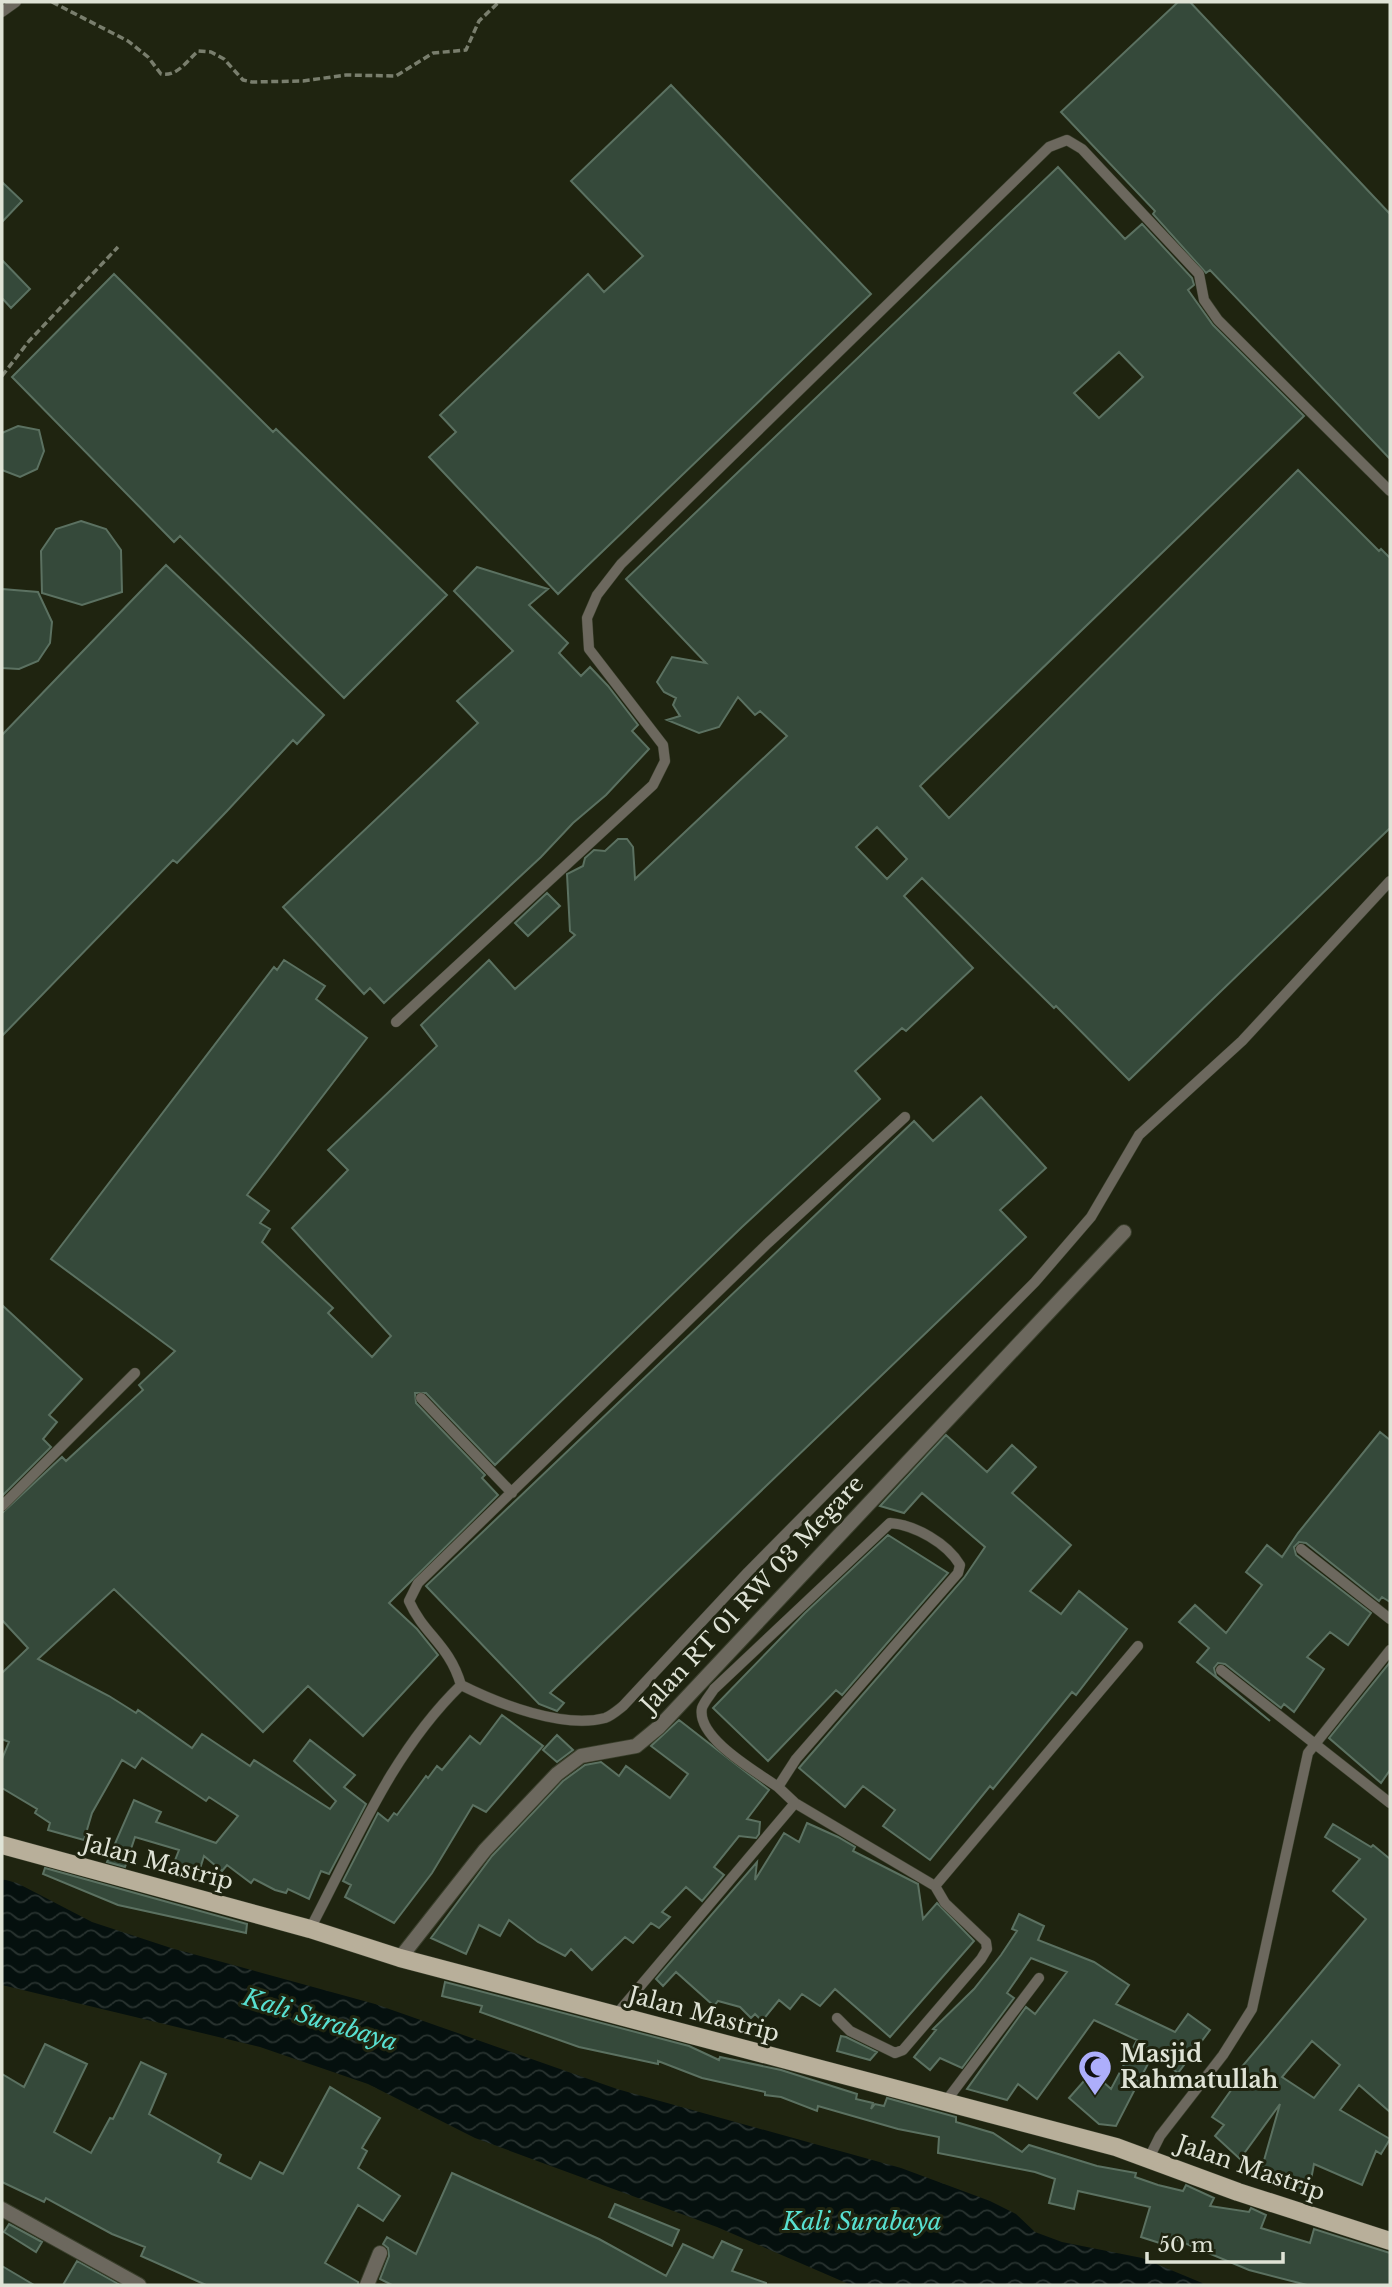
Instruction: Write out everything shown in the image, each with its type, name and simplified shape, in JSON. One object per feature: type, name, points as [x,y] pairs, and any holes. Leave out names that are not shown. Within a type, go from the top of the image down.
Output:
[{"type":"main road","name":"Jalan Mastrip","points":[[2,1844],[310,1929],[400,1958],[946,2101],[1149,2158],[1238,2192],[1390,2241]]},
{"type":"street","name":"Jalan RT 01 RW 03 Megare","points":[[400,1958],[485,1850],[557,1774],[581,1756],[636,1746],[659,1727],[1124,1232]]},
{"type":"street","points":[[2,2209],[139,2285]]},
{"type":"street","points":[[367,2285],[380,2253]]},
{"type":"lane","points":[[2,12],[16,2]]},
{"type":"lane","points":[[396,1022],[653,785],[665,761],[663,745],[589,649],[587,618],[597,595],[621,564],[1049,146],[1067,140],[1082,149],[1199,274],[1204,300],[1218,320],[1390,491]]},
{"type":"lane","points":[[905,1117],[768,1243],[411,1593],[409,1601],[415,1613],[450,1655],[461,1685],[489,1699],[575,1721],[607,1717],[624,1706],[748,1572],[1035,1282],[1091,1217],[1139,1135],[1242,1041],[1390,881]]},
{"type":"lane","points":[[2,1506],[135,1373]]},
{"type":"lane","points":[[421,1398],[512,1493]]},
{"type":"lane","points":[[778,1787],[796,1759],[958,1573],[960,1565],[955,1557],[918,1530],[890,1523],[714,1689],[702,1707],[705,1728],[735,1757],[778,1787],[795,1803],[935,1886],[945,1903],[984,1938],[987,1946],[985,1953],[903,2050],[895,2053],[850,2031],[837,2018]]},
{"type":"lane","points":[[1301,1549],[1390,1619]]},
{"type":"lane","points":[[935,1886],[1138,1646]]},
{"type":"lane","points":[[1149,2158],[1160,2136],[1223,2054],[1251,2009],[1303,1769],[1316,1742],[1390,1650]]},
{"type":"lane","points":[[1221,1670],[1316,1742],[1390,1803]]},
{"type":"lane","points":[[310,1929],[386,1781],[431,1715],[461,1685]]},
{"type":"lane","points":[[615,2016],[795,1803]]},
{"type":"lane","points":[[946,2101],[1039,1978]]},
{"type":"path","points":[[52,2],[128,41],[148,57],[161,74],[169,75],[178,70],[198,51],[211,51],[224,59],[243,80],[252,82],[303,82],[346,75],[397,76],[433,53],[466,50],[479,21],[499,2]]},
{"type":"path","points":[[2,376],[29,341],[118,247]]},
{"type":"water","name":"Kali Surabaya","points":[[2,1879],[17,1883],[92,1922],[171,1948],[375,2004],[617,2089],[901,2168],[990,2201],[1016,2214],[1035,2232],[1062,2242],[1142,2258],[1207,2285],[851,2285],[717,2227],[475,2138],[368,2084],[260,2047],[2,1985]]},
{"type":"building","points":[[1178,2],[1190,2],[1390,214],[1390,459],[1210,270],[1206,273],[1153,214],[1155,211],[1061,112]]},
{"type":"building","points":[[671,85],[871,294],[558,594],[429,457],[456,432],[440,415],[588,274],[604,292],[643,256],[571,181]]},
{"type":"building","points":[[1058,167],[1125,239],[1142,224],[1192,278],[1194,285],[1188,290],[1213,325],[1304,416],[920,786],[949,818],[1298,470],[1379,551],[1381,549],[1390,558],[1390,828],[1129,1080],[922,878],[904,896],[973,968],[906,1031],[902,1028],[855,1071],[880,1099],[742,1227],[495,1465],[426,1393],[415,1393],[416,1403],[485,1475],[482,1478],[498,1495],[389,1603],[417,1629],[438,1655],[363,1736],[308,1686],[263,1732],[114,1589],[38,1659],[136,1713],[138,1710],[192,1748],[202,1734],[250,1766],[254,1760],[330,1809],[336,1801],[294,1761],[310,1740],[355,1775],[344,1787],[366,1804],[329,1874],[321,1871],[309,1899],[288,1889],[286,1893],[275,1890],[254,1879],[251,1883],[227,1865],[222,1871],[204,1856],[199,1872],[174,1863],[179,1850],[135,1837],[125,1867],[107,1862],[134,1800],[161,1812],[156,1822],[216,1843],[238,1816],[209,1797],[206,1801],[142,1758],[135,1768],[122,1760],[92,1813],[84,1840],[48,1830],[50,1823],[35,1813],[37,1809],[2,1788],[2,1759],[9,1742],[2,1739],[2,1673],[28,1648],[2,1620],[2,1513],[62,1457],[66,1461],[143,1390],[139,1385],[175,1351],[51,1259],[274,967],[277,970],[284,960],[325,986],[316,999],[367,1038],[247,1195],[269,1211],[260,1223],[270,1229],[262,1242],[333,1308],[328,1313],[372,1357],[391,1336],[292,1228],[348,1170],[328,1150],[437,1046],[421,1025],[489,960],[515,989],[575,935],[570,931],[567,874],[583,866],[585,858],[594,850],[605,851],[618,839],[627,839],[633,847],[635,879],[787,736],[760,711],[755,715],[738,697],[719,727],[699,733],[667,720],[680,716],[673,705],[676,698],[664,692],[657,682],[672,657],[706,663],[626,579]],"holes":[[[1119,352],[1143,377],[1099,418],[1074,393]],[[877,827],[907,859],[887,879],[856,847]]]},
{"type":"building","points":[[2,182],[22,201],[2,222]]},
{"type":"building","points":[[2,260],[30,289],[11,308],[2,298]]},
{"type":"building","points":[[114,274],[273,432],[276,429],[447,595],[344,698],[180,536],[174,542],[12,377]]},
{"type":"building","points":[[18,426],[39,430],[44,451],[37,469],[20,477],[2,470],[2,433]]},
{"type":"building","points":[[81,521],[106,529],[121,550],[122,592],[82,605],[42,593],[41,551],[56,529]]},
{"type":"building","points":[[166,565],[324,715],[297,744],[293,740],[177,863],[173,860],[2,1036],[2,735]]},
{"type":"building","points":[[477,567],[548,589],[529,605],[568,643],[559,653],[581,676],[590,667],[608,686],[638,725],[632,731],[649,749],[606,795],[573,823],[541,857],[384,1003],[370,988],[364,994],[283,907],[478,723],[457,701],[513,651],[454,591]]},
{"type":"building","points":[[2,589],[38,592],[52,622],[50,643],[38,661],[19,669],[2,668]]},
{"type":"building","points":[[547,893],[560,906],[528,936],[515,923]]},
{"type":"building","points":[[981,1097],[1046,1168],[1000,1210],[1026,1237],[550,1693],[564,1703],[557,1711],[539,1704],[426,1586],[914,1121],[933,1141]]},
{"type":"building","points":[[2,1305],[82,1379],[49,1415],[57,1422],[43,1439],[51,1447],[2,1496]]},
{"type":"building","points":[[1380,1432],[1390,1440],[1390,1602],[1382,1597],[1379,1601],[1306,1543],[1299,1542],[1294,1547],[1296,1555],[1371,1613],[1348,1645],[1330,1632],[1307,1657],[1324,1669],[1294,1712],[1284,1704],[1281,1708],[1225,1664],[1218,1663],[1214,1668],[1216,1676],[1270,1721],[1197,1662],[1209,1648],[1179,1622],[1195,1605],[1226,1633],[1262,1585],[1246,1572],[1267,1545],[1282,1557],[1298,1533]]},
{"type":"building","points":[[946,1435],[987,1472],[1012,1445],[1036,1467],[1012,1493],[1071,1545],[1030,1591],[1061,1614],[1079,1591],[1127,1629],[1076,1695],[1072,1692],[993,1789],[990,1786],[930,1860],[883,1826],[895,1810],[863,1786],[845,1807],[799,1768],[964,1578],[985,1547],[922,1493],[904,1513],[880,1506]]},
{"type":"building","points":[[888,1535],[948,1573],[842,1695],[836,1690],[768,1761],[713,1708],[805,1613]]},
{"type":"building","points":[[1390,1662],[1390,1770],[1381,1783],[1329,1738]]},
{"type":"building","points":[[502,1715],[543,1746],[486,1812],[473,1805],[432,1873],[394,1923],[345,1897],[351,1885],[343,1881],[378,1813],[388,1821],[394,1813],[397,1815],[426,1776],[428,1778],[437,1766],[442,1770],[470,1736],[480,1744]]},
{"type":"building","points":[[679,1720],[769,1790],[747,1819],[760,1822],[759,1834],[756,1838],[739,1836],[714,1867],[724,1875],[702,1901],[686,1887],[662,1912],[670,1917],[659,1928],[651,1923],[633,1943],[625,1937],[592,1970],[571,1949],[565,1956],[538,1942],[509,1920],[500,1936],[479,1925],[466,1954],[431,1938],[492,1856],[563,1781],[585,1765],[601,1762],[619,1776],[626,1766],[670,1798],[688,1774],[651,1746]]},
{"type":"building","points":[[557,1735],[573,1750],[557,1762],[543,1750]]},
{"type":"building","points":[[807,1823],[838,1837],[855,1847],[853,1851],[918,1884],[923,1919],[937,1903],[974,1941],[890,2037],[835,1989],[820,2006],[802,1994],[790,2009],[779,2000],[762,2021],[755,2014],[751,2018],[740,2007],[718,2001],[714,2006],[676,1972],[663,1986],[656,1979],[757,1862],[755,1880],[784,1833],[799,1842]]},
{"type":"building","points":[[1333,1824],[1371,1847],[1373,1845],[1390,1859],[1390,2112],[1359,2085],[1340,2110],[1390,2139],[1381,2154],[1376,2151],[1362,2185],[1314,2164],[1309,2190],[1259,2178],[1280,2104],[1240,2159],[1215,2136],[1224,2125],[1212,2117],[1244,2072],[1240,2069],[1366,1919],[1333,1891],[1360,1859],[1325,1837]],"holes":[[[1312,2041],[1340,2065],[1314,2098],[1282,2077]]]},
{"type":"building","points":[[45,1868],[247,1924],[246,1933],[118,1905],[43,1874]]},
{"type":"building","points":[[1019,1914],[1044,1926],[1038,1940],[1094,1962],[1129,1985],[1116,2004],[1175,2032],[1188,2014],[1210,2030],[1178,2073],[1153,2054],[1116,2126],[1099,2124],[1069,2098],[1092,2072],[1111,2089],[1137,2040],[1094,2020],[1037,2099],[1018,2084],[1007,2100],[967,2089],[1026,2007],[1035,2014],[1067,1972],[1031,1958],[1007,1993],[1014,1998],[962,2068],[940,2058],[930,2070],[914,2057],[936,2030],[933,2029],[974,1989],[1001,1955],[1017,1931],[1012,1929]]},
{"type":"building","points":[[445,1982],[689,2046],[719,2060],[720,2057],[781,2070],[857,2094],[856,2099],[873,2103],[871,2109],[875,2104],[884,2106],[887,2098],[956,2117],[956,2122],[993,2133],[1022,2152],[1029,2145],[1097,2166],[1136,2173],[1135,2177],[1158,2185],[1183,2191],[1186,2185],[1214,2198],[1210,2206],[1249,2212],[1251,2208],[1266,2215],[1261,2228],[1310,2243],[1314,2229],[1390,2253],[1390,2285],[1307,2285],[1249,2270],[1175,2239],[1172,2247],[1141,2237],[1150,2207],[1078,2191],[1074,2209],[1049,2203],[1055,2179],[1035,2172],[938,2153],[939,2137],[898,2129],[818,2106],[817,2111],[781,2097],[765,2095],[765,2092],[702,2078],[658,2061],[658,2064],[579,2047],[480,2012],[482,2006],[442,1996]]},
{"type":"building","points":[[841,2036],[877,2052],[870,2060],[837,2051]]},
{"type":"building","points":[[45,2044],[87,2064],[54,2132],[91,2153],[110,2118],[113,2119],[141,2062],[166,2074],[149,2114],[221,2155],[218,2162],[251,2179],[260,2162],[283,2174],[330,2087],[380,2118],[362,2148],[367,2151],[358,2168],[400,2196],[383,2221],[358,2205],[325,2263],[358,2282],[358,2285],[206,2285],[141,2256],[145,2247],[112,2234],[46,2198],[44,2202],[2,2182],[2,2074],[24,2087]]},
{"type":"building","points":[[452,2173],[599,2239],[666,2276],[683,2244],[713,2258],[722,2241],[742,2250],[732,2271],[766,2285],[392,2285],[380,2279],[389,2256],[388,2248],[383,2244],[387,2237],[416,2254]]},
{"type":"building","points":[[615,2204],[679,2230],[672,2246],[609,2217]]},
{"type":"building","points":[[9,2224],[42,2242],[36,2252],[4,2232]]},
{"type":"building","points":[[77,2261],[120,2285],[63,2285]]},
{"type":"building","points":[[2,2266],[34,2285],[2,2285]]},
{"type":"place","name":"Masjid Rahmatullah","points":[[1095,2097]]}]
